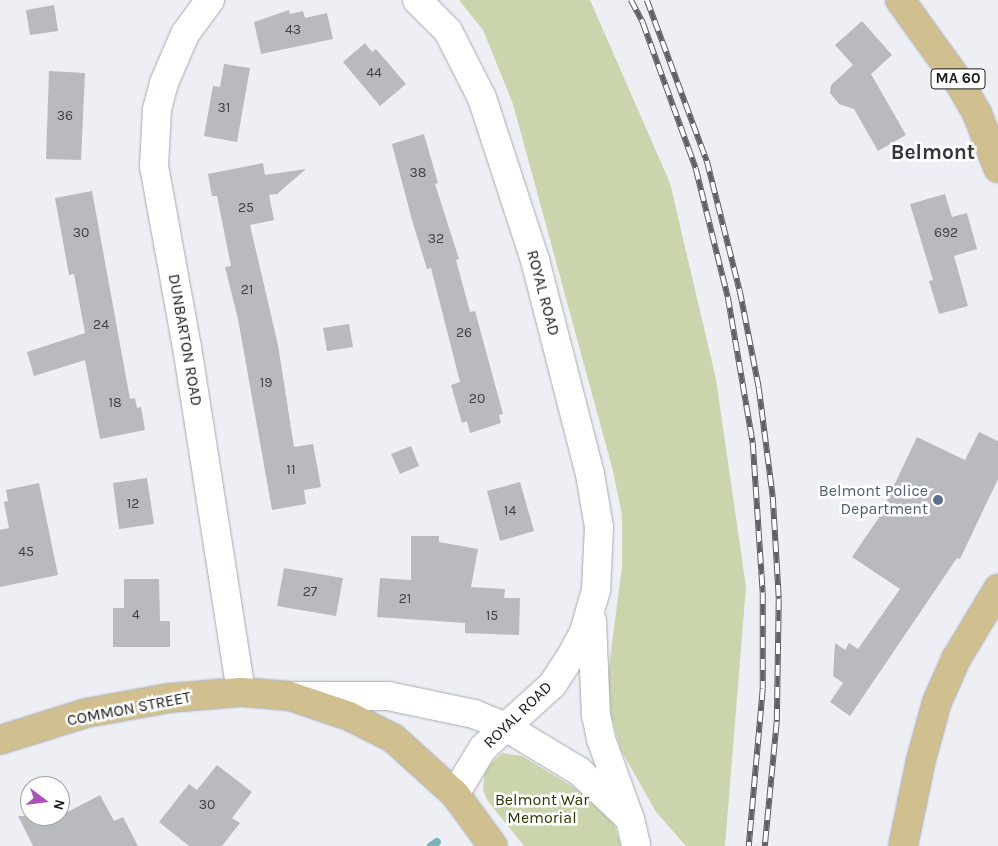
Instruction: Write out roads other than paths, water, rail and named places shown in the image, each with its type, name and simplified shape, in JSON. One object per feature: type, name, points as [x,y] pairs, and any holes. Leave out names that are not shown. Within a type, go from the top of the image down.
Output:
[{"type":"main road","name":"MA 60","points":[[900,0],[959,82],[976,113],[998,168]]},
{"type":"main road","points":[[903,846],[921,760],[937,702],[961,650],[998,589]]},
{"type":"main road","name":"COMMON STREET","points":[[0,740],[86,713],[169,698],[241,692],[290,696],[349,716],[394,738],[456,794],[493,846]]},
{"type":"street","name":"DUNBARTON ROAD","points":[[210,0],[185,34],[164,84],[157,110],[154,166],[188,347],[241,692]]},
{"type":"street","name":"ROYAL ROAD","points":[[417,0],[448,31],[482,98],[535,260],[590,474],[599,527],[599,573],[592,609],[596,716],[601,739],[630,819]]},
{"type":"street","name":"ROYAL ROAD","points":[[456,794],[474,759],[506,727],[529,709],[563,670],[592,609]]},
{"type":"street","name":"COMMON STREET","points":[[290,696],[360,695],[416,700],[465,711],[506,727],[579,771],[630,819]]},
{"type":"street","points":[[630,819],[636,846]]},
{"type":"waterway","points":[[431,846],[437,842]]},
{"type":"railway","points":[[631,0],[643,23],[696,169],[728,297],[753,443],[763,593],[763,689],[749,846]]},
{"type":"railway","points":[[647,0],[707,161],[740,291],[759,388],[773,497],[779,599],[777,722],[765,846]]},
{"type":"place","name":"Belmont Police Department","points":[[938,500]]},
{"type":"district","name":"Belmont","points":[[933,152]]},
{"type":"park label","name":"Belmont War Memorial","points":[[542,809]]}]
